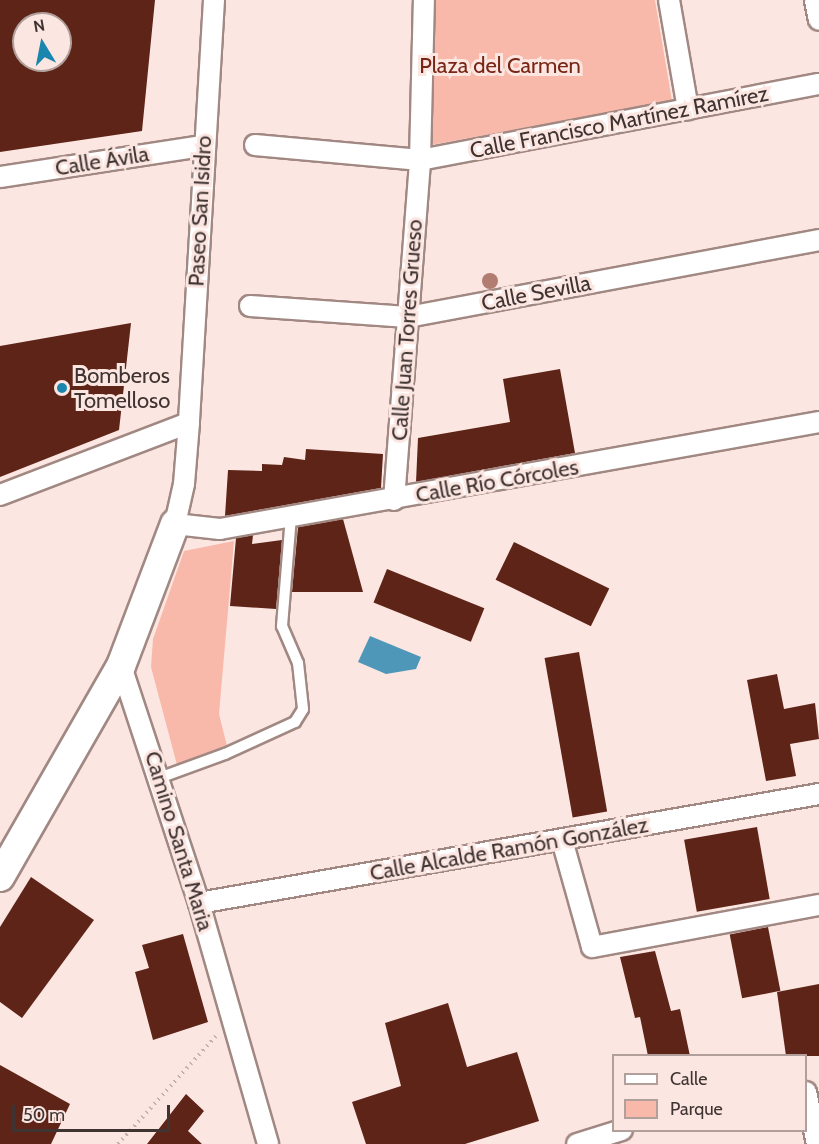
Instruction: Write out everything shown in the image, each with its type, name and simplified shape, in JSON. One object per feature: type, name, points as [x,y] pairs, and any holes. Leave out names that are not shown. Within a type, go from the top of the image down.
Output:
[{"type":"main road","points":[[0,877],[121,666],[175,524]]},
{"type":"street","name":"Paseo San Isidro","points":[[175,524],[184,484],[189,423],[203,146],[214,0]]},
{"type":"street","name":"Calle Juan Torres Grueso","points":[[394,500],[420,160],[424,0]]},
{"type":"street","points":[[669,0],[688,109]]},
{"type":"street","points":[[815,0],[819,20]]},
{"type":"street","name":"Calle Francisco Martínez Ramírez","points":[[255,145],[420,160],[819,84]]},
{"type":"street","name":"Calle Ávila","points":[[0,177],[203,146]]},
{"type":"street","name":"Calle Sevilla","points":[[250,306],[408,317],[819,240]]},
{"type":"street","name":"Calle Río Córcoles","points":[[175,524],[209,530],[394,500],[819,422]]},
{"type":"street","points":[[0,495],[189,423]]},
{"type":"street","name":"Camino Santa Maria","points":[[121,666],[199,903],[268,1144]]},
{"type":"street","name":"Calle Alcalde Ramón González","points":[[199,903],[819,794]]},
{"type":"street","points":[[562,840],[592,947],[819,905]]},
{"type":"street","points":[[807,1097],[817,1144]]},
{"type":"street","points":[[577,1144],[619,1132]]},
{"type":"lane","points":[[159,778],[225,754],[295,722],[303,709],[298,663],[282,626],[291,517]]},
{"type":"path","points":[[118,1144],[232,1018]]},
{"type":"green space","name":"Plaza del Carmen","points":[[435,0],[655,0],[672,101],[431,145]]},
{"type":"green space","points":[[234,541],[219,714],[228,750],[177,765],[151,667],[153,639],[184,551]]},
{"type":"water","points":[[370,636],[421,657],[416,669],[386,674],[358,662]]},
{"type":"building","points":[[0,0],[155,0],[142,131],[0,152]]},
{"type":"building","name":"Bomberos Tomelloso","points":[[131,323],[119,430],[0,477],[0,346]]},
{"type":"building","points":[[560,369],[575,453],[416,482],[418,438],[510,422],[503,379]]},
{"type":"building","points":[[306,449],[383,454],[381,488],[225,516],[228,470],[262,471],[262,464],[282,465],[284,457],[305,460]]},
{"type":"building","points":[[343,519],[363,592],[292,592],[298,527]]},
{"type":"building","points":[[253,535],[252,544],[282,540],[276,609],[230,606],[236,538]]},
{"type":"building","points":[[514,542],[609,588],[591,626],[496,580]]},
{"type":"building","points":[[387,569],[484,608],[471,642],[374,602]]},
{"type":"building","points":[[579,652],[607,812],[573,818],[545,658]]},
{"type":"building","points":[[777,674],[784,709],[815,703],[819,739],[790,744],[796,776],[766,781],[747,680]]},
{"type":"building","points":[[757,827],[770,899],[697,912],[684,840]]},
{"type":"building","points":[[31,877],[94,920],[22,1018],[0,1002],[0,927]]},
{"type":"building","points":[[768,927],[780,991],[742,998],[730,934]]},
{"type":"building","points":[[183,934],[208,1022],[153,1040],[135,972],[149,968],[142,945]]},
{"type":"building","points":[[655,951],[671,1011],[680,1009],[690,1054],[648,1054],[640,1017],[635,1018],[620,957]]},
{"type":"building","points":[[819,984],[819,1056],[786,1054],[777,992]]},
{"type":"building","points":[[448,1003],[467,1067],[517,1052],[539,1121],[465,1144],[366,1144],[352,1102],[401,1086],[385,1023]]},
{"type":"building","points":[[0,1065],[70,1104],[51,1144],[0,1144]]},
{"type":"building","points":[[186,1094],[204,1111],[188,1131],[202,1144],[147,1144]]},
{"type":"place","name":"Bomberos Tomelloso","points":[[62,388]]}]
